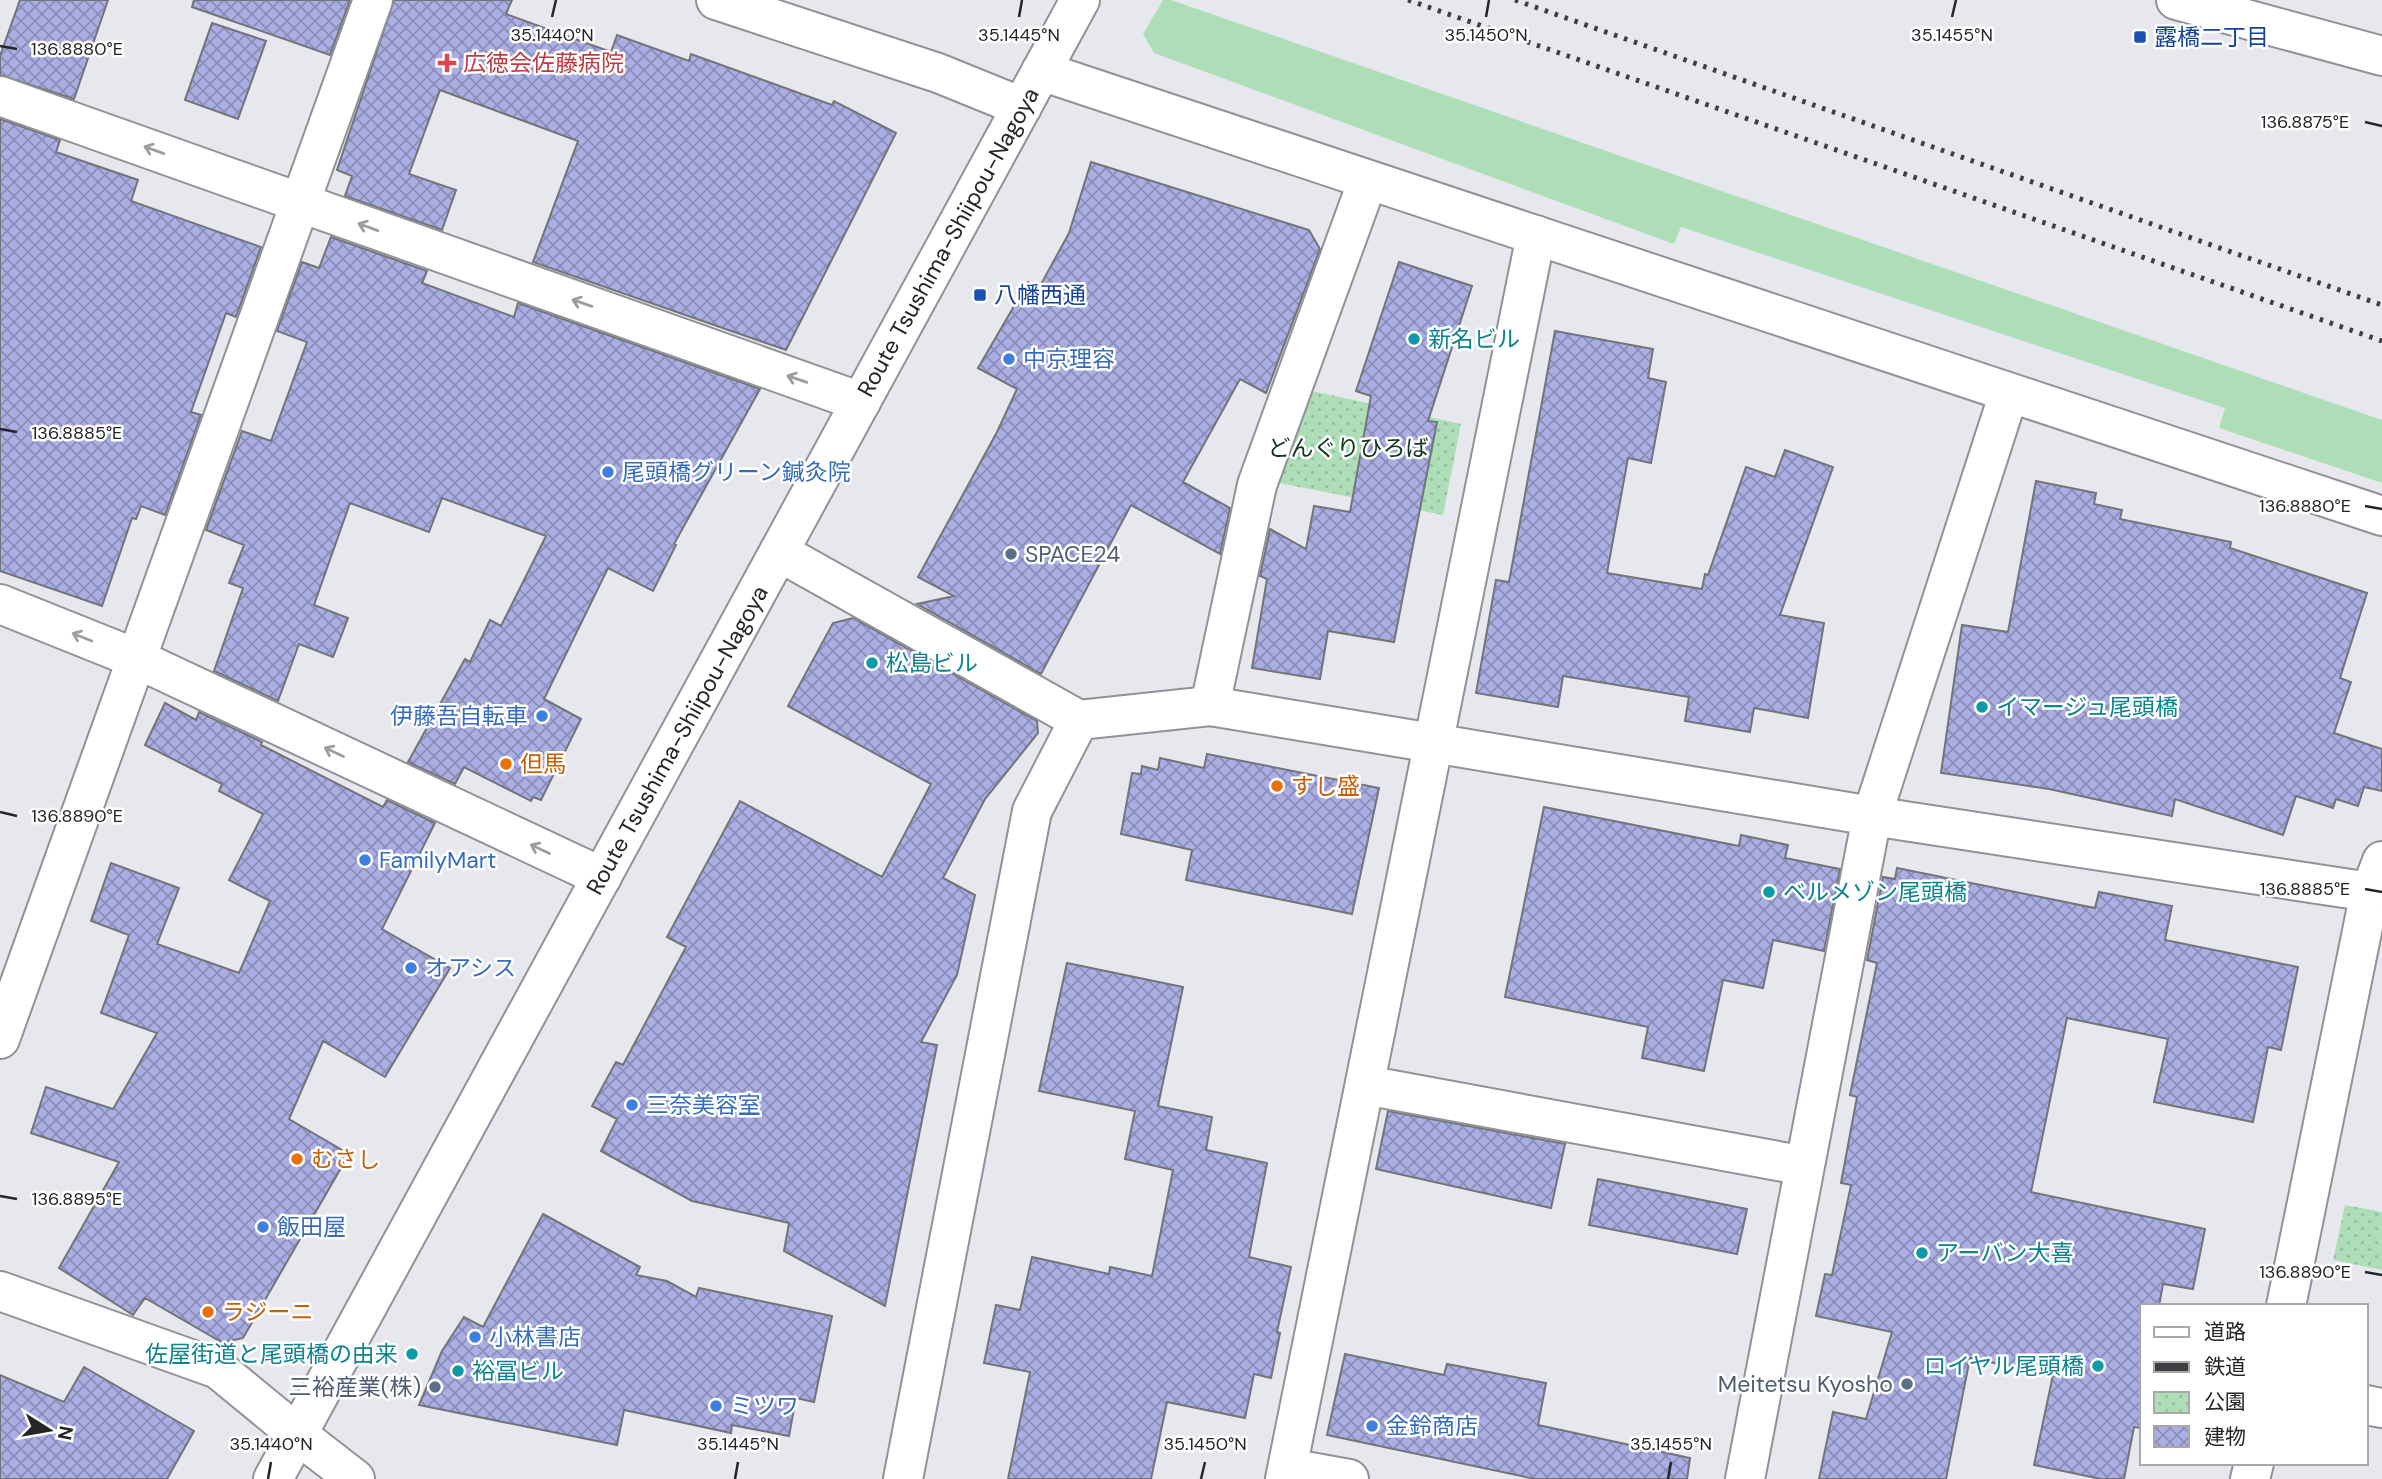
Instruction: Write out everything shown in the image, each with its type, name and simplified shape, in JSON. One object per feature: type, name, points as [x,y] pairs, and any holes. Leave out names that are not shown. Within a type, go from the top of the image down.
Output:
[{"type":"street","points":[[0,1040],[373,0]]},
{"type":"street","points":[[716,0],[938,73],[1022,107]]},
{"type":"street","name":"Route Tsushima-Shiipou-Nagoya","points":[[273,1479],[1080,0]]},
{"type":"street","points":[[2176,0],[2379,47]]},
{"type":"street","points":[[1041,71],[2382,516]]},
{"type":"street","points":[[0,96],[861,402]]},
{"type":"street","points":[[1210,706],[1256,485],[1368,180]]},
{"type":"street","points":[[1349,1479],[1287,1473],[1535,235]]},
{"type":"street","points":[[1745,1479],[1872,816],[2009,393]]},
{"type":"street","points":[[779,552],[1079,720],[1210,706],[1872,816],[2376,876],[2286,1304]]},
{"type":"street","points":[[0,604],[135,658],[602,877]]},
{"type":"street","points":[[904,1479],[1032,811],[1079,720]]},
{"type":"street","points":[[1365,1085],[1805,1166]]},
{"type":"street","points":[[0,1291],[218,1369],[355,1479]]},
{"type":"green space","points":[[1163,0],[1171,0],[2382,420],[2382,483],[2219,428],[2225,408],[1681,227],[1674,244],[1154,53],[1143,34]]},
{"type":"green space","name":"どんぐりひろば","points":[[1308,390],[1461,424],[1443,515],[1274,482]]},
{"type":"green space","points":[[2345,1205],[2382,1212],[2382,1270],[2333,1260]]},
{"type":"building","points":[[20,0],[108,0],[74,99],[0,75],[0,56]]},
{"type":"building","points":[[194,0],[350,0],[330,55],[192,7]]},
{"type":"building","points":[[394,0],[512,0],[506,14],[611,52],[617,35],[689,61],[691,54],[832,105],[834,101],[896,133],[786,350],[533,262],[578,141],[440,90],[409,174],[456,190],[442,230],[345,196],[352,176],[337,170]]},
{"type":"building","points":[[212,23],[266,41],[238,119],[185,100]]},
{"type":"building","points":[[0,119],[60,140],[56,152],[138,180],[131,201],[261,247],[236,317],[226,313],[191,412],[201,415],[165,515],[141,506],[136,519],[132,518],[102,606],[0,571]]},
{"type":"building","points":[[1091,162],[1309,230],[1320,249],[1266,393],[1240,379],[1183,482],[1230,508],[1220,554],[1131,505],[1041,674],[917,604],[954,596],[918,577],[997,432],[1017,389],[978,368],[1028,282],[1039,288],[1069,233]]},
{"type":"building","points":[[331,237],[427,271],[422,283],[514,317],[518,303],[760,389],[674,544],[676,545],[653,591],[608,568],[544,699],[581,719],[541,800],[533,797],[531,801],[464,767],[455,784],[408,762],[465,659],[470,662],[490,620],[501,626],[546,536],[442,498],[429,532],[350,503],[314,605],[348,618],[333,657],[299,644],[278,701],[214,671],[243,588],[229,583],[244,545],[206,530],[242,431],[271,441],[307,342],[277,331],[302,262],[319,268]]},
{"type":"building","points":[[1399,262],[1472,286],[1428,421],[1437,422],[1394,642],[1328,631],[1320,679],[1252,668],[1267,579],[1260,576],[1270,529],[1306,549],[1314,506],[1350,512],[1371,396],[1356,391]]},
{"type":"building","points":[[1555,331],[1653,349],[1648,378],[1666,382],[1651,463],[1628,458],[1607,573],[1702,589],[1705,574],[1708,575],[1746,467],[1775,477],[1785,450],[1833,467],[1780,615],[1824,623],[1808,718],[1754,708],[1750,732],[1685,721],[1689,697],[1563,676],[1558,707],[1476,693],[1496,580],[1509,582]]},
{"type":"building","points":[[2036,481],[2096,493],[2094,504],[2122,510],[2120,519],[2231,542],[2230,548],[2367,593],[2340,678],[2351,682],[2334,733],[2382,749],[2382,791],[2364,787],[2358,806],[2336,799],[2333,808],[2296,796],[2283,835],[2175,799],[2172,816],[2049,789],[1941,773],[1962,625],[2008,632]]},
{"type":"building","points":[[853,618],[1037,721],[1038,733],[985,799],[943,878],[975,895],[957,975],[921,1042],[937,1045],[885,1306],[784,1251],[789,1223],[692,1201],[601,1151],[617,1119],[592,1106],[616,1062],[623,1065],[686,947],[667,937],[740,801],[882,877],[931,784],[788,706],[833,623]]},
{"type":"building","points":[[165,703],[196,720],[199,712],[262,742],[261,745],[383,807],[387,800],[435,823],[382,929],[450,968],[385,1077],[323,1041],[289,1119],[349,1154],[243,1338],[223,1343],[145,1298],[133,1315],[59,1268],[119,1162],[31,1133],[46,1087],[113,1109],[157,1033],[101,1013],[129,935],[91,921],[111,863],[179,888],[157,944],[239,973],[270,901],[229,880],[263,814],[219,791],[222,784],[145,745]]},
{"type":"building","points":[[1207,754],[1379,788],[1352,914],[1186,880],[1192,850],[1121,834],[1132,773],[1141,774],[1142,766],[1158,770],[1160,758],[1204,768]]},
{"type":"building","points":[[1544,807],[1739,846],[1741,835],[1788,845],[1785,858],[1840,869],[1824,951],[1773,940],[1763,988],[1723,980],[1704,1071],[1642,1058],[1648,1027],[1505,997]]},
{"type":"building","points":[[1897,868],[2095,908],[2099,892],[2172,906],[2165,940],[2298,967],[2281,1050],[2268,1047],[2253,1122],[2154,1102],[2168,1039],[2067,1018],[2031,1192],[2205,1229],[2193,1289],[2163,1284],[2159,1304],[2140,1304],[2140,1428],[2134,1427],[2124,1479],[2101,1479],[2034,1465],[2053,1375],[1970,1358],[1946,1479],[1819,1479],[1833,1412],[1866,1419],[1892,1332],[1816,1316],[1825,1274],[1832,1275],[1851,1185],[1841,1183],[1857,1097],[1850,1095],[1877,963],[1867,960],[1883,877],[1895,879]]},
{"type":"building","points":[[1067,963],[1183,987],[1158,1106],[1212,1117],[1206,1150],[1267,1163],[1249,1257],[1291,1267],[1277,1332],[1280,1333],[1271,1378],[1254,1374],[1245,1418],[1167,1402],[1151,1479],[1008,1479],[1030,1372],[984,1363],[996,1305],[1020,1310],[1032,1257],[1109,1274],[1110,1267],[1152,1276],[1173,1170],[1125,1159],[1135,1111],[1039,1091]]},
{"type":"building","points":[[1388,1111],[1565,1144],[1551,1208],[1376,1169]]},
{"type":"building","points":[[1598,1179],[1747,1209],[1737,1254],[1589,1225]]},
{"type":"building","points":[[543,1214],[640,1267],[636,1275],[667,1281],[696,1297],[699,1288],[832,1316],[814,1402],[796,1398],[789,1436],[732,1425],[731,1433],[624,1410],[617,1445],[419,1405],[442,1351],[464,1317],[483,1327]]},
{"type":"building","points":[[1345,1354],[1444,1375],[1447,1364],[1546,1383],[1538,1425],[1690,1458],[1687,1479],[1535,1479],[1327,1435]]},
{"type":"building","points":[[84,1367],[194,1431],[167,1479],[0,1479],[0,1375],[64,1402]]},
{"type":"railway","points":[[1408,0],[2382,341]]},
{"type":"railway","points":[[1515,0],[2382,305]]},
{"type":"place","name":"露橋二丁目","points":[[2140,37]]},
{"type":"place","name":"広徳会佐藤病院","points":[[447,63]]},
{"type":"place","name":"八幡西通","points":[[980,295]]},
{"type":"place","name":"新名ビル","points":[[1414,339]]},
{"type":"place","name":"中京理容","points":[[1009,359]]},
{"type":"place","name":"尾頭橋グリーン鍼灸院","points":[[608,472]]},
{"type":"place","name":"SPACE24","points":[[1011,554]]},
{"type":"place","name":"松島ビル","points":[[872,663]]},
{"type":"place","name":"イマージュ尾頭橋","points":[[1982,707]]},
{"type":"place","name":"伊藤吾自転車","points":[[542,716]]},
{"type":"place","name":"但馬","points":[[506,764]]},
{"type":"place","name":"すし盛","points":[[1277,786]]},
{"type":"place","name":"FamilyMart","points":[[365,860]]},
{"type":"place","name":"ベルメゾン尾頭橋","points":[[1769,892]]},
{"type":"place","name":"オアシス","points":[[411,968]]},
{"type":"place","name":"三奈美容室","points":[[632,1105]]},
{"type":"place","name":"むさし","points":[[297,1159]]},
{"type":"place","name":"飯田屋","points":[[263,1227]]},
{"type":"place","name":"アーバン大喜","points":[[1922,1253]]},
{"type":"place","name":"ラジーニ","points":[[208,1312]]},
{"type":"place","name":"小林書店","points":[[475,1337]]},
{"type":"place","name":"佐屋街道と尾頭橋の由来","points":[[412,1354]]},
{"type":"place","name":"ロイヤル尾頭橋","points":[[2098,1366]]},
{"type":"place","name":"裕冨ビル","points":[[458,1371]]},
{"type":"place","name":"Meitetsu Kyosho","points":[[1907,1384]]},
{"type":"place","name":"三裕産業(株)","points":[[435,1387]]},
{"type":"place","name":"ミツワ","points":[[716,1406]]},
{"type":"place","name":"金鈴商店","points":[[1372,1426]]}]
